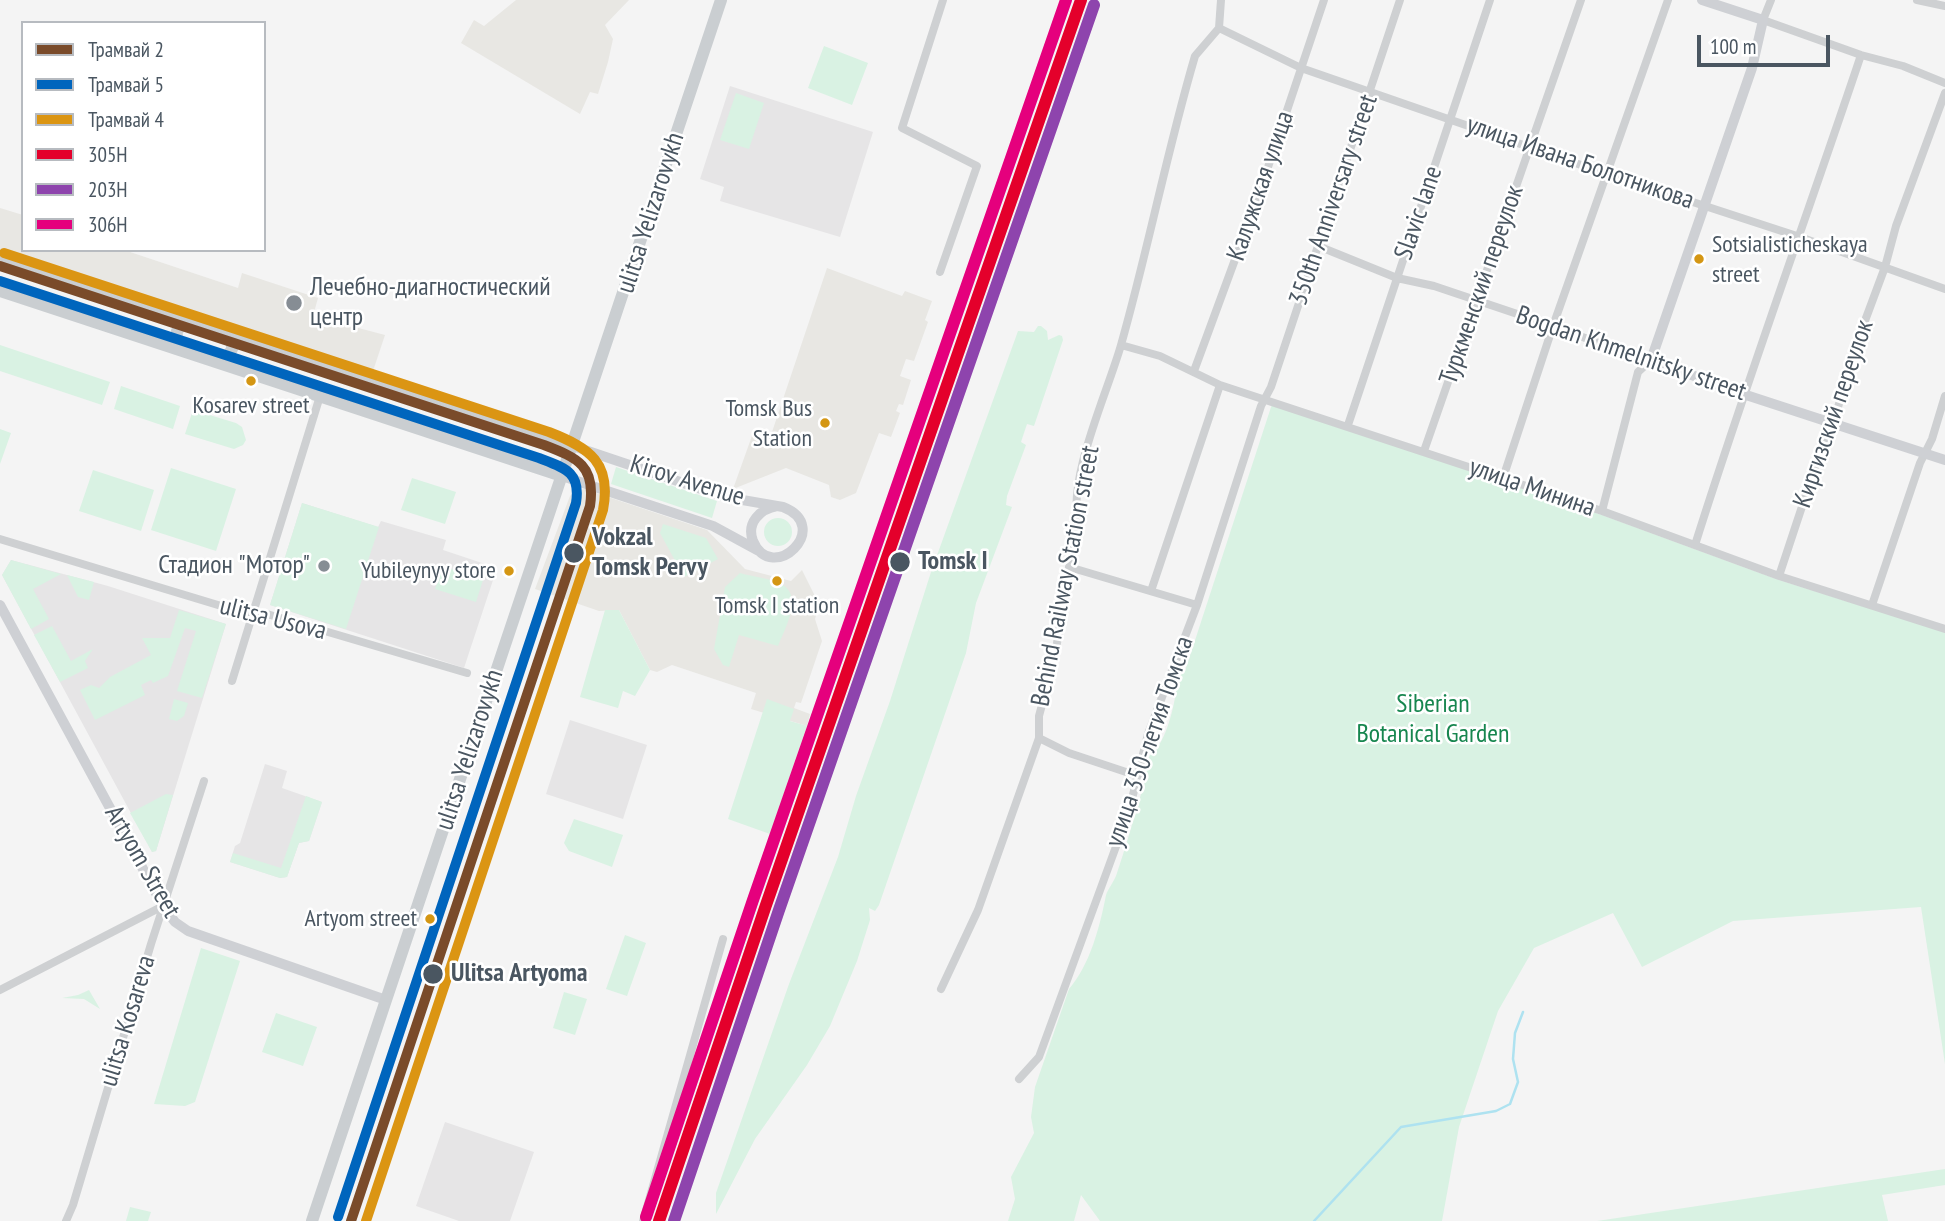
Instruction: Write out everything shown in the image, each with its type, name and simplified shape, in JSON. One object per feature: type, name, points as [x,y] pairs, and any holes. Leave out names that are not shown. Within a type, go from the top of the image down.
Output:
[{"type":"main road","name":"ulitsa Yelizarovykh","points":[[312,1221],[721,0]]},
{"type":"main road","points":[[1651,360],[1752,68],[1763,20],[1702,0]]},
{"type":"main road","name":"Kirov Avenue","points":[[0,258],[725,497],[777,506]]},
{"type":"main road","name":"Kirov Avenue","points":[[0,291],[713,526],[762,553]]},
{"type":"main road","points":[[176,349],[177,331],[186,319]]},
{"type":"main road","points":[[223,364],[231,354],[232,334]]},
{"type":"main road","name":"Bogdan Khmelnitsky street","points":[[1651,360],[1743,394],[1945,460]]},
{"type":"main road","points":[[777,506],[789,509],[797,517],[801,524],[802,537],[789,554],[774,557],[762,553],[754,543],[752,524],[763,510],[777,506]]},
{"type":"main road","name":"Artyom Street","points":[[0,604],[163,906],[175,922],[188,931],[386,1000]]},
{"type":"street","points":[[940,272],[977,166],[902,128],[943,0]]},
{"type":"street","points":[[1219,27],[1220,0]]},
{"type":"street","name":"Калужская улица","points":[[1194,371],[1258,197],[1324,0]]},
{"type":"street","name":"350th Anniversary street","points":[[1265,398],[1271,387],[1400,0]]},
{"type":"street","name":"Slavic lane","points":[[1348,425],[1490,0]]},
{"type":"street","name":"Туркменский переулок","points":[[1424,451],[1581,0]]},
{"type":"street","points":[[1503,478],[1553,326],[1668,0]]},
{"type":"street","points":[[1771,0],[1763,20],[1861,55],[1903,66],[1945,83]]},
{"type":"street","points":[[1917,0],[1945,6]]},
{"type":"street","name":"улица Ивана Болотникова","points":[[1219,27],[1301,68],[1800,237],[1945,289]]},
{"type":"street","name":"Behind Railway Station street","points":[[941,989],[978,910],[1039,738],[1039,716],[1054,660],[1078,524],[1074,508],[1078,477],[1121,345],[1195,56],[1219,27]]},
{"type":"street","points":[[1695,545],[1743,394],[1800,237],[1861,55]]},
{"type":"street","name":"Киргизский переулок","points":[[1779,576],[1830,422],[1838,411],[1853,353],[1885,267],[1896,226],[1941,119],[1945,93]]},
{"type":"street","name":"Bogdan Khmelnitsky street","points":[[1318,246],[1397,278],[1434,286],[1651,360]]},
{"type":"street","name":"улица Минина","points":[[1121,345],[1160,356],[1220,385],[1348,425],[1602,511],[1779,576],[1945,629]]},
{"type":"street","points":[[1602,511],[1638,372],[1651,360]]},
{"type":"street","points":[[1151,591],[1220,385]]},
{"type":"street","points":[[232,681],[320,396]]},
{"type":"street","points":[[1871,605],[1945,396]]},
{"type":"street","name":"улица 350-летия Томска","points":[[1019,1079],[1039,1057],[1129,811],[1149,734],[1197,605],[1265,398]]},
{"type":"street","name":"ulitsa Usova","points":[[0,539],[251,615],[267,614],[467,673]]},
{"type":"street","points":[[1069,567],[1197,605]]},
{"type":"street","points":[[1039,738],[1069,753],[1138,776]]},
{"type":"street","name":"ulitsa Kosareva","points":[[66,1221],[204,781]]},
{"type":"street","points":[[0,990],[163,906]]},
{"type":"street","points":[[643,1221],[723,939]]},
{"type":"shaded area","points":[[516,0],[629,0],[605,25],[613,39],[608,62],[598,94],[590,92],[580,114],[461,43],[474,20],[484,26]]},
{"type":"shaded area","points":[[730,86],[873,132],[840,237],[720,201],[724,187],[700,179]]},
{"type":"shaded area","points":[[0,208],[21,214],[21,252],[130,252],[238,288],[242,273],[318,298],[313,316],[385,335],[372,374],[0,251]]},
{"type":"shaded area","points":[[827,268],[902,296],[905,291],[932,301],[925,320],[928,322],[914,361],[906,359],[900,376],[911,380],[903,405],[899,404],[896,411],[900,413],[891,437],[879,433],[856,493],[840,500],[831,497],[829,485],[786,468],[733,489],[753,433],[770,438]]},
{"type":"shaded area","points":[[584,489],[707,530],[745,569],[791,581],[802,570],[819,604],[815,619],[822,641],[801,703],[796,702],[794,708],[810,714],[807,726],[751,709],[756,693],[672,665],[657,672],[650,670],[619,610],[599,611],[535,589],[570,496]]},
{"type":"shaded area","points":[[302,503],[378,527],[381,521],[446,540],[443,550],[497,568],[464,668],[270,605]]},
{"type":"shaded area","points":[[11,560],[108,586],[226,624],[156,851],[152,852],[2,575]]},
{"type":"shaded area","points":[[570,720],[647,745],[623,819],[546,794]]},
{"type":"shaded area","points":[[265,764],[287,771],[282,788],[322,802],[309,841],[299,843],[287,877],[280,878],[230,862],[235,846],[240,843]]},
{"type":"shaded area","points":[[445,1122],[534,1152],[510,1221],[459,1221],[416,1206]]},
{"type":"green space","points":[[824,46],[868,63],[852,105],[808,88]]},
{"type":"green space","points":[[736,93],[764,103],[749,149],[720,140]]},
{"type":"green space","points":[[1038,326],[1047,331],[1048,340],[1059,335],[1063,340],[1034,426],[1027,424],[1021,442],[1026,445],[1007,496],[1006,505],[1012,507],[976,603],[966,653],[879,905],[875,911],[869,908],[870,920],[857,961],[830,1026],[807,1065],[755,1139],[716,1214],[716,1193],[789,984],[838,857],[931,572],[1018,331],[1034,332]]},
{"type":"green space","points":[[0,345],[110,382],[102,405],[0,371]]},
{"type":"green space","points":[[121,386],[180,406],[173,429],[114,409]]},
{"type":"green space","name":"Siberian Botanical Garden","points":[[1272,404],[1602,515],[1779,580],[1945,632],[1945,1064],[1921,907],[1733,921],[1642,967],[1613,913],[1534,948],[1498,1011],[1459,1127],[1442,1221],[1100,1221],[1081,1195],[1074,1221],[1008,1221],[1015,1199],[1011,1177],[1034,1133],[1031,1117],[1035,1087],[1069,989],[1083,969],[1093,945],[1106,895],[1116,876],[1132,825],[1147,762],[1158,747],[1169,723],[1176,680],[1185,671]]},
{"type":"green space","points":[[193,410],[242,427],[246,440],[243,445],[234,449],[185,434]]},
{"type":"green space","points":[[0,429],[11,433],[0,464]]},
{"type":"green space","points":[[616,467],[717,501],[712,518],[611,484]]},
{"type":"green space","points":[[171,468],[236,489],[216,551],[151,530]]},
{"type":"green space","points":[[93,470],[154,490],[141,531],[79,511]]},
{"type":"green space","points":[[412,478],[456,492],[445,524],[401,510]]},
{"type":"green space","name":"Стадион \"Мотор\"","points":[[302,503],[379,527],[346,629],[270,605]]},
{"type":"green space","points":[[778,518],[788,522],[792,532],[788,542],[778,546],[768,542],[764,532],[768,522]]},
{"type":"green space","points":[[663,524],[706,538],[718,559],[684,577],[660,533]]},
{"type":"green space","points":[[11,560],[61,574],[33,589],[49,619],[31,629],[2,575]]},
{"type":"green space","points":[[443,566],[483,580],[476,602],[435,589]]},
{"type":"green space","points":[[740,573],[783,585],[792,597],[792,606],[778,646],[739,635],[729,667],[723,665],[714,649],[725,587]]},
{"type":"green space","points":[[67,575],[94,582],[89,600],[78,597]]},
{"type":"green space","points":[[179,610],[226,624],[202,698],[177,691],[196,631],[185,628],[168,676],[141,685],[145,695],[95,720],[80,690],[91,685],[99,688],[110,677],[151,655],[142,638],[170,638]]},
{"type":"green space","points":[[605,610],[619,610],[650,670],[635,696],[623,691],[618,708],[580,697]]},
{"type":"green space","points":[[52,626],[71,661],[93,649],[85,661],[88,668],[60,682],[34,635]]},
{"type":"green space","points":[[174,699],[188,703],[184,716],[177,721],[169,719]]},
{"type":"green space","points":[[767,699],[794,709],[790,721],[807,726],[770,834],[728,819]]},
{"type":"green space","points":[[166,794],[173,795],[156,851],[152,852],[130,813]]},
{"type":"green space","points":[[306,796],[322,802],[309,841],[299,843],[287,877],[280,878],[230,862],[233,853],[281,868]]},
{"type":"green space","points":[[574,819],[623,835],[612,867],[569,851],[564,843]]},
{"type":"green space","points":[[625,935],[646,943],[627,996],[606,989]]},
{"type":"green space","points":[[201,948],[240,961],[195,1102],[185,1106],[154,1104]]},
{"type":"green space","points":[[89,990],[100,1009],[84,999],[62,998],[78,995]]},
{"type":"green space","points":[[564,992],[587,999],[575,1035],[553,1028]]},
{"type":"green space","points":[[276,1013],[317,1027],[303,1066],[262,1052]]},
{"type":"green space","points":[[1945,1169],[1945,1185],[1882,1195],[1888,1221],[1597,1221]]},
{"type":"green space","points":[[130,1207],[151,1212],[148,1221],[126,1221]]},
{"type":"waterway","points":[[1314,1221],[1401,1127],[1496,1111],[1510,1104],[1518,1082],[1513,1059],[1515,1033],[1523,1012]]},
{"type":"tram line","name":"4","points":[[4,253],[549,432],[586,451],[601,469],[605,494],[603,510],[366,1221]]},
{"type":"tram line","name":"2","points":[[0,266],[544,445],[575,459],[582,465],[590,481],[590,506],[351,1221]]},
{"type":"tram line","name":"5","points":[[0,281],[539,458],[563,468],[576,484],[576,503],[338,1217]]},
{"type":"transit line","name":"306Н","points":[[646,1217],[753,900],[1066,0]]},
{"type":"transit line","name":"305Н","points":[[659,1221],[1081,0]]},
{"type":"transit line","name":"203Н","points":[[674,1221],[779,910],[1094,5]]},
{"type":"place","name":"Sotsialisticheskaya street","points":[[1699,259]]},
{"type":"place","name":"Лечебно-диагностический центр","points":[[294,303]]},
{"type":"place","name":"Kosarev street","points":[[251,381]]},
{"type":"place","name":"Tomsk Bus Station","points":[[825,423]]},
{"type":"place","name":"Vokzal Tomsk Pervy","points":[[574,553]]},
{"type":"place","name":"Tomsk I","points":[[900,562]]},
{"type":"place","name":"Стадион \"Мотор\"","points":[[324,566]]},
{"type":"place","name":"Yubileynyy store","points":[[509,571]]},
{"type":"place","name":"Tomsk I station","points":[[777,581]]},
{"type":"place","name":"Artyom street","points":[[430,919]]},
{"type":"place","name":"Ulitsa Artyoma","points":[[433,974]]}]
